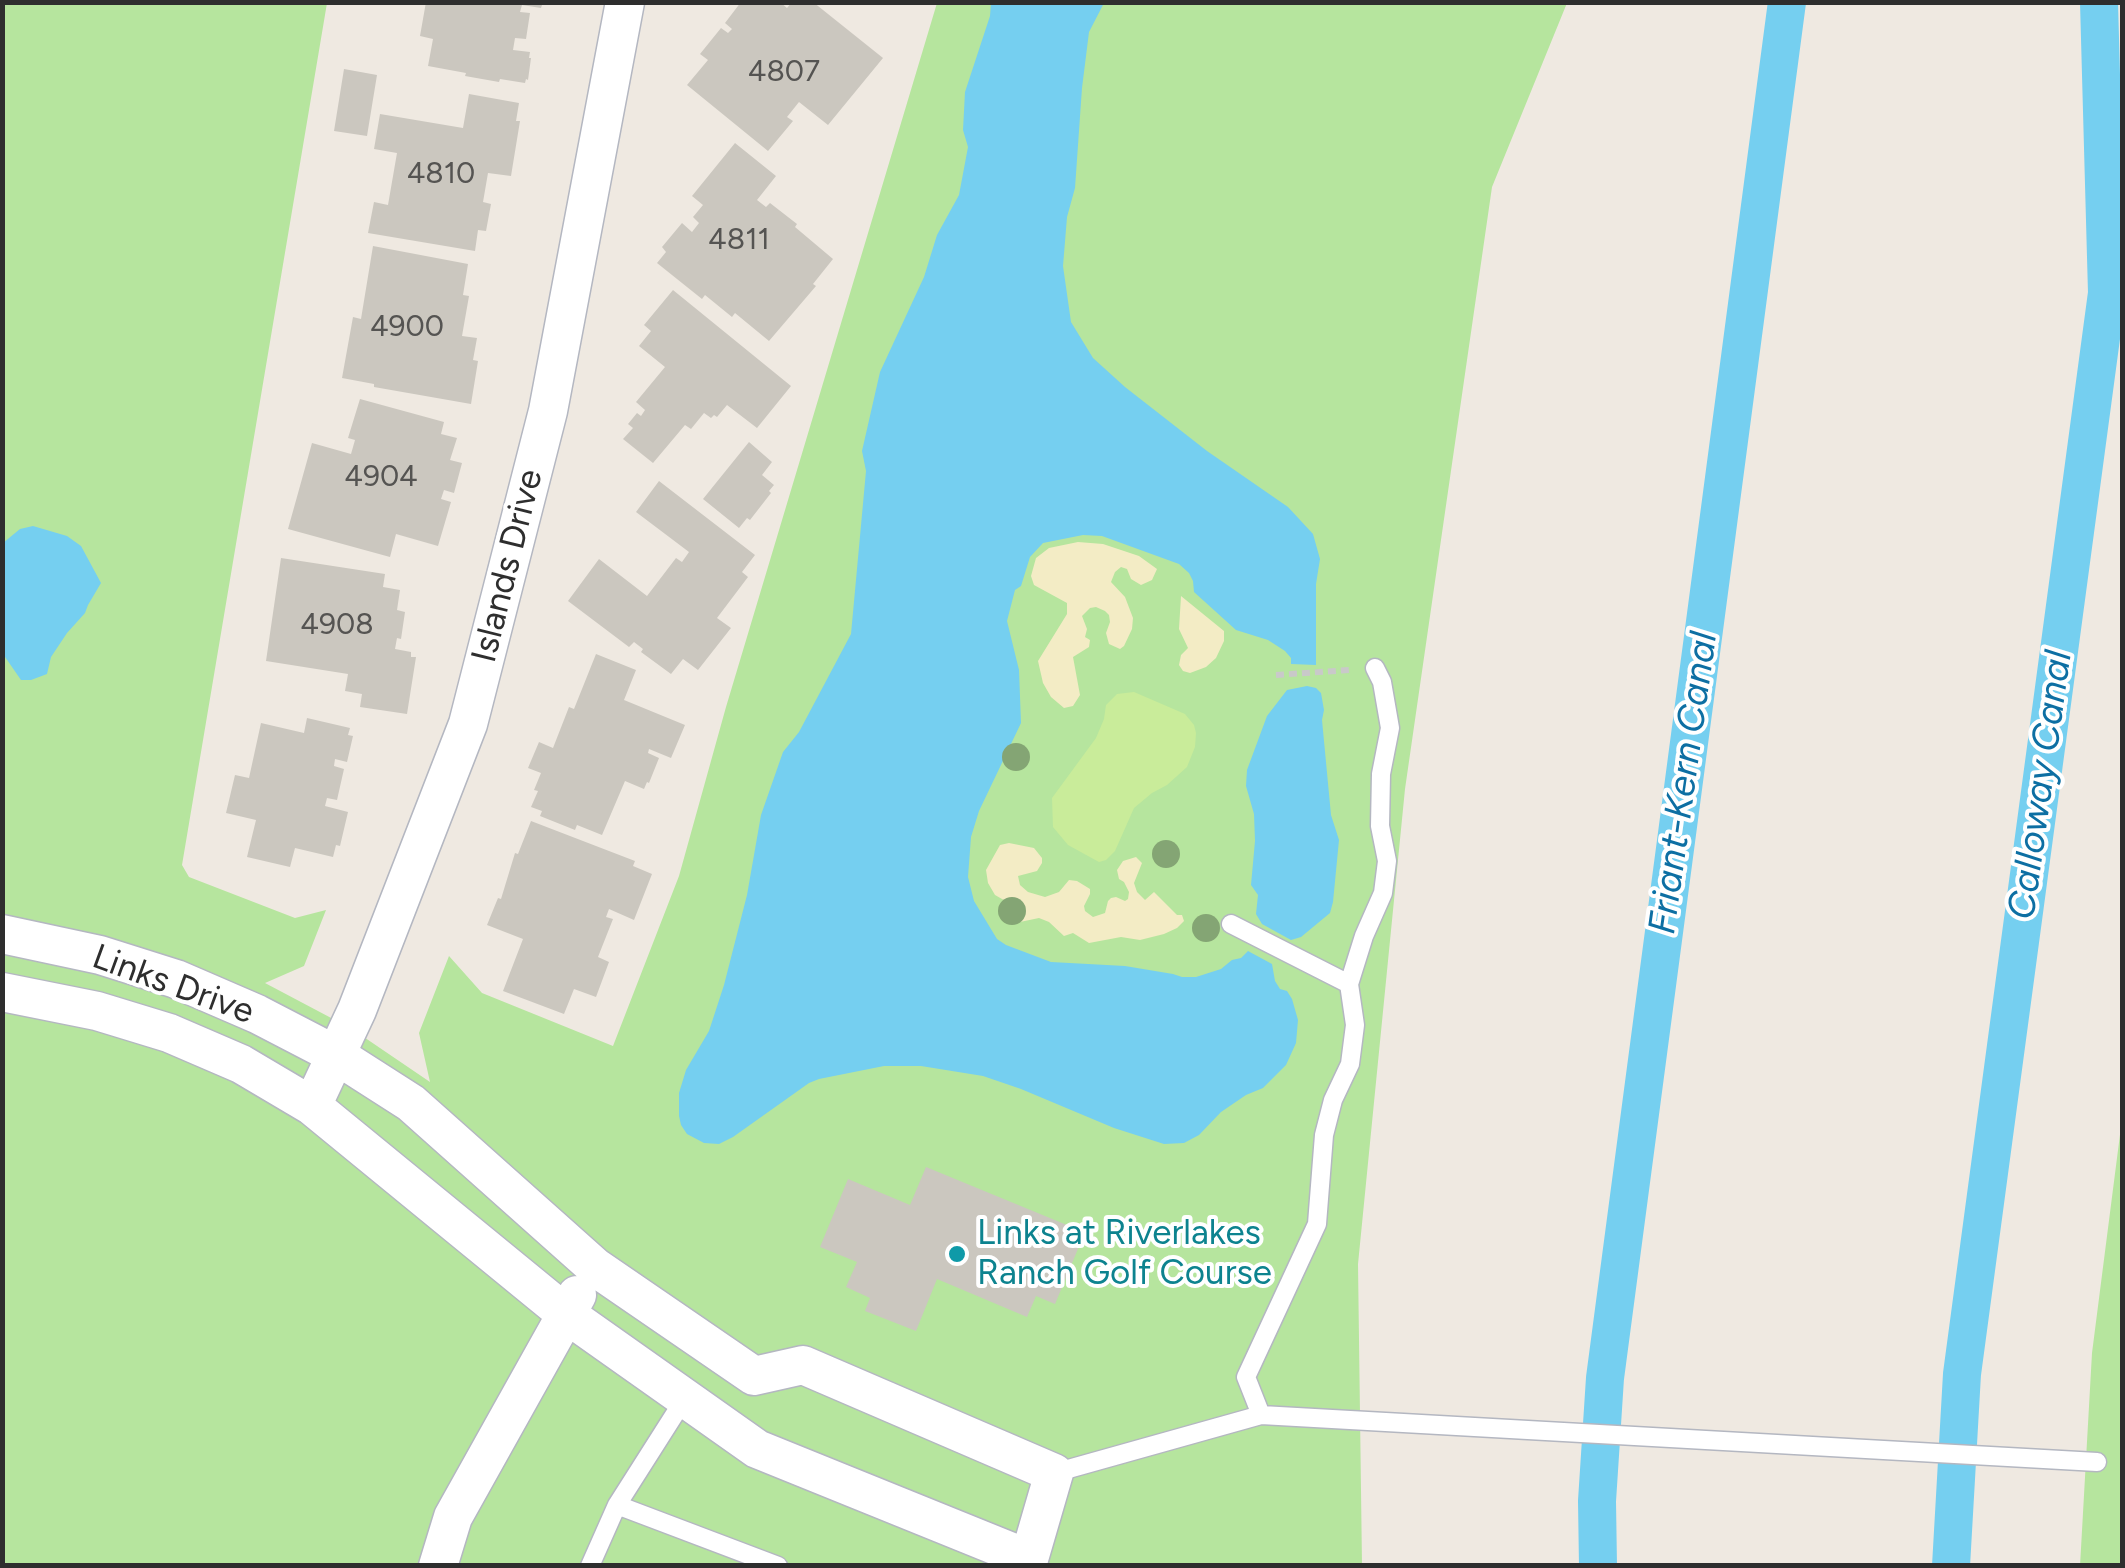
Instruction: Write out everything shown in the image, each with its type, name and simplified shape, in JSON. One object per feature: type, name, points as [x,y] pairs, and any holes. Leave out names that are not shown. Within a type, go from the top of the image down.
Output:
[{"type":"street","name":"Islands Drive","points":[[312,1106],[357,1010],[468,724],[548,411],[625,2]]},
{"type":"street","name":"Links Drive","points":[[2,934],[100,954],[176,978],[336,1055],[411,1103],[594,1268],[754,1376]]},
{"type":"street","name":"Links Drive","points":[[2,992],[98,1010],[169,1033],[241,1064],[312,1106],[566,1314],[757,1448],[1028,1562]]},
{"type":"street","points":[[438,1566],[454,1518],[594,1268]]},
{"type":"street","points":[[728,1428],[754,1376],[804,1365],[1054,1473],[1028,1562]]},
{"type":"lane","points":[[1260,1415],[1246,1377],[1317,1224],[1324,1135],[1333,1100],[1350,1064],[1355,1025],[1349,984],[1382,893],[1387,861],[1380,826],[1381,774],[1390,728],[1376,668]]},
{"type":"lane","points":[[1232,924],[1349,984]]},
{"type":"lane","points":[[590,1566],[618,1505],[685,1398]]},
{"type":"lane","points":[[1054,1473],[1260,1415],[2097,1462]]},
{"type":"lane","points":[[618,1505],[778,1566]]},
{"type":"path","points":[[1276,676],[1376,668]]},
{"type":"green space","points":[[3,3],[327,3],[182,865],[189,877],[295,918],[326,910],[304,966],[265,983],[352,1029],[430,1082],[419,1033],[449,956],[482,993],[613,1046],[679,876],[937,3],[1567,3],[1492,187],[1405,789],[1358,1264],[1362,1565],[3,1566]]},
{"type":"green space","points":[[1134,692],[1185,714],[1194,725],[1195,747],[1187,767],[1134,808],[1115,851],[1099,862],[1068,845],[1053,827],[1052,798],[1096,738],[1106,705],[1117,694]]},
{"type":"green space","points":[[2122,1119],[2122,1565],[2080,1566],[2092,1353]]},
{"type":"sand","points":[[1078,542],[1103,544],[1139,556],[1157,569],[1152,580],[1141,585],[1131,579],[1127,569],[1121,567],[1115,572],[1111,582],[1125,597],[1133,618],[1132,629],[1120,649],[1109,644],[1106,633],[1110,622],[1105,611],[1090,608],[1082,616],[1087,629],[1085,637],[1090,640],[1089,647],[1073,657],[1080,695],[1073,706],[1064,708],[1043,683],[1038,661],[1067,614],[1067,603],[1034,585],[1031,576],[1036,558],[1049,548]]},
{"type":"sand","points":[[1181,596],[1224,631],[1216,658],[1190,673],[1179,665],[1188,648],[1179,629]]},
{"type":"sand","points":[[1000,845],[1034,848],[1042,858],[1037,871],[1018,876],[1020,885],[1045,897],[1059,892],[1069,880],[1077,881],[1090,889],[1084,906],[1093,917],[1105,913],[1111,898],[1128,899],[1129,892],[1117,870],[1123,861],[1136,857],[1142,863],[1134,883],[1137,892],[1145,900],[1154,892],[1184,921],[1164,934],[1140,940],[1121,937],[1089,943],[1073,933],[1064,936],[1039,918],[1020,922],[1009,903],[995,895],[986,870]]},
{"type":"water","points":[[991,3],[1104,3],[1089,32],[1075,188],[1067,217],[1063,266],[1071,322],[1093,358],[1125,387],[1288,507],[1313,534],[1320,559],[1316,584],[1316,665],[1291,664],[1285,651],[1268,640],[1236,630],[1194,592],[1189,573],[1179,564],[1102,536],[1083,535],[1043,543],[1030,557],[1007,621],[1019,670],[1021,723],[979,811],[971,837],[968,877],[974,901],[997,939],[1051,962],[1125,966],[1196,977],[1221,969],[1248,951],[1272,964],[1275,981],[1292,999],[1298,1020],[1296,1043],[1286,1065],[1263,1088],[1221,1112],[1199,1135],[1184,1143],[1164,1144],[1114,1128],[983,1076],[921,1066],[884,1066],[809,1083],[733,1137],[719,1144],[704,1143],[687,1134],[681,1125],[679,1093],[686,1070],[709,1031],[724,985],[747,895],[761,815],[783,752],[799,732],[851,634],[866,471],[862,451],[880,372],[924,277],[937,235],[959,195],[968,147],[963,130],[965,92]]},
{"type":"water","points":[[33,526],[67,536],[81,546],[101,583],[85,613],[51,657],[47,674],[21,680],[3,654],[3,543],[20,529]]},
{"type":"water","points":[[1307,686],[1321,693],[1331,815],[1339,840],[1330,913],[1301,937],[1291,940],[1262,924],[1256,914],[1258,895],[1251,885],[1254,814],[1246,786],[1247,770],[1267,716],[1287,690]]},
{"type":"building","points":[[426,2],[543,2],[541,8],[522,5],[520,12],[530,13],[526,39],[515,38],[513,50],[530,52],[528,80],[499,82],[428,66],[433,39],[420,36]]},
{"type":"building","points":[[741,2],[780,2],[787,8],[792,2],[813,2],[883,58],[828,125],[799,102],[787,117],[793,121],[768,151],[687,85],[708,60],[700,54],[721,28],[728,33],[732,29],[725,23]]},
{"type":"building","points":[[344,69],[377,75],[367,136],[334,131]]},
{"type":"building","points":[[469,94],[519,103],[516,121],[520,121],[511,176],[488,173],[483,202],[491,204],[486,231],[478,230],[475,251],[368,233],[374,202],[388,205],[397,153],[374,149],[380,114],[463,128]]},
{"type":"building","points":[[735,143],[776,176],[757,200],[766,207],[770,203],[833,259],[813,284],[816,286],[769,341],[735,313],[732,317],[705,295],[702,299],[657,263],[666,252],[662,247],[682,223],[692,232],[699,223],[693,217],[703,205],[692,196]]},
{"type":"building","points":[[373,246],[468,264],[463,295],[469,296],[462,336],[477,338],[473,360],[478,361],[471,404],[342,378],[353,317],[361,319]]},
{"type":"building","points":[[673,290],[791,386],[757,428],[727,405],[717,417],[704,413],[691,429],[685,425],[653,463],[623,439],[633,428],[628,424],[645,410],[636,402],[665,367],[639,346],[651,331],[644,325]]},
{"type":"building","points":[[360,399],[444,422],[441,434],[457,438],[450,460],[462,463],[454,493],[444,490],[441,499],[451,502],[438,546],[396,534],[390,557],[288,529],[312,443],[351,454],[355,440],[348,438]]},
{"type":"building","points":[[749,442],[772,462],[762,475],[774,485],[750,520],[747,518],[739,528],[703,499]]},
{"type":"building","points":[[659,481],[755,555],[742,572],[748,577],[717,618],[731,628],[698,670],[683,659],[671,674],[634,642],[629,647],[568,601],[599,559],[647,596],[676,558],[682,562],[689,552],[636,512]]},
{"type":"building","points":[[281,558],[385,574],[383,587],[400,590],[397,610],[405,612],[401,639],[397,638],[395,649],[416,657],[407,714],[360,707],[362,694],[345,691],[348,674],[266,661]]},
{"type":"building","points":[[596,654],[636,670],[624,700],[685,725],[671,758],[649,749],[648,753],[659,758],[649,783],[644,789],[625,781],[602,835],[577,825],[575,830],[540,816],[542,811],[531,807],[541,773],[528,768],[539,742],[553,748]]},
{"type":"building","points":[[307,718],[350,728],[348,735],[353,736],[347,762],[335,759],[334,766],[344,769],[337,800],[327,798],[325,806],[348,812],[340,846],[336,845],[333,857],[295,848],[290,867],[247,857],[256,820],[226,813],[235,775],[249,778],[261,723],[304,733]]},
{"type":"building","points":[[531,821],[635,861],[633,866],[652,874],[634,920],[609,909],[606,917],[613,919],[598,957],[609,962],[596,997],[574,989],[564,1014],[503,991],[523,939],[487,925]]},
{"type":"building","name":"Links at Riverlakes Ranch Golf Course","points":[[926,1167],[1079,1230],[1074,1242],[1080,1244],[1055,1304],[1036,1296],[1027,1317],[937,1279],[916,1331],[865,1311],[870,1298],[846,1287],[857,1262],[820,1247],[848,1179],[910,1205]]},
{"type":"waterway","name":"Friant-Kern Canal","points":[[1598,1566],[1597,1501],[1605,1378],[1787,2]]},
{"type":"waterway","name":"Calloway Canal","points":[[1951,1566],[1962,1374],[2107,293],[2099,2]]},
{"type":"place","name":"Links at Riverlakes Ranch Golf Course","points":[[957,1254]]}]
